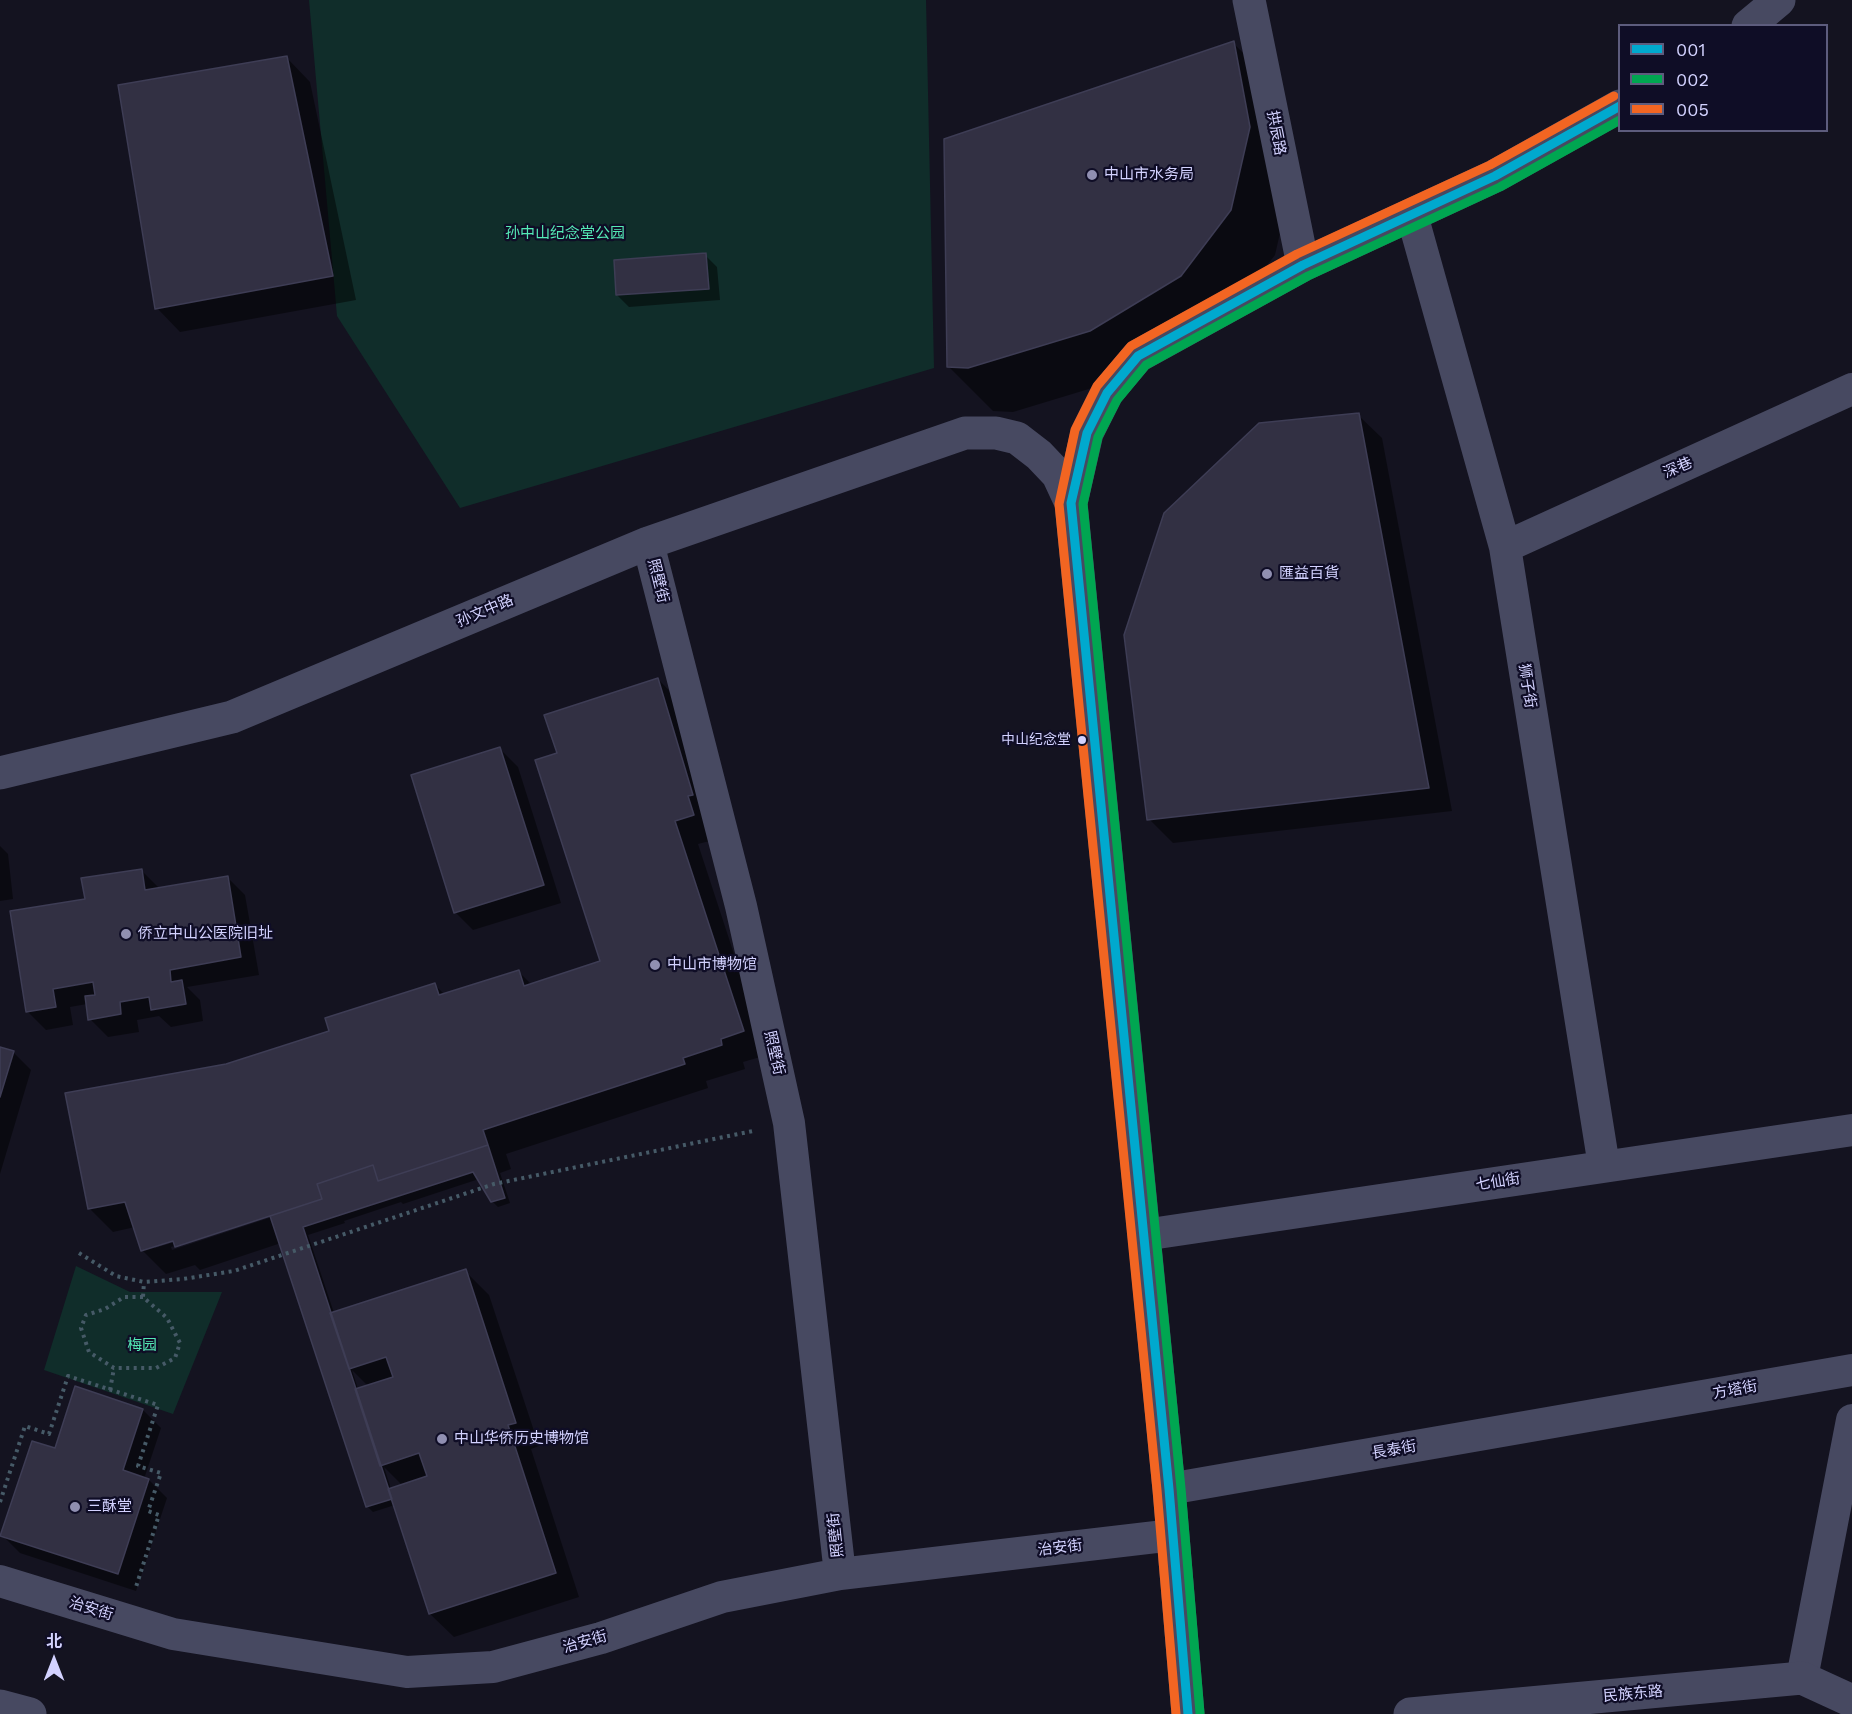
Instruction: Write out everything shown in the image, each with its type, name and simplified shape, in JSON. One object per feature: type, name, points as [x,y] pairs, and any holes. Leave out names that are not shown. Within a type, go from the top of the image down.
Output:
[{"type":"street","name":"拱辰路","points":[[1249,0],[1303,265]]},
{"type":"street","points":[[1750,24],[1779,0]]},
{"type":"street","points":[[1188,1714],[1169,1489],[1071,503],[1087,433],[1107,393],[1138,356],[1303,265],[1495,176],[1618,107]]},
{"type":"street","name":"狮子街","points":[[1412,215],[1505,547],[1604,1167]]},
{"type":"street","name":"深巷","points":[[1505,547],[1852,389]]},
{"type":"street","name":"孙文中路","points":[[0,773],[232,717],[648,543],[964,433],[996,434],[1017,438],[1039,455],[1058,475],[1071,503]]},
{"type":"street","name":"照壁街","points":[[648,543],[741,906],[789,1123],[840,1574]]},
{"type":"street","name":"七仙街","points":[[1144,1236],[1852,1130]]},
{"type":"street","name":"方塔街","points":[[1618,1411],[1852,1370]]},
{"type":"street","name":"長泰街","points":[[1169,1489],[1618,1411]]},
{"type":"street","points":[[1802,1678],[1852,1420]]},
{"type":"street","name":"治安街","points":[[0,1581],[172,1634],[407,1672],[493,1667],[601,1638],[722,1597],[840,1574],[1173,1535]]},
{"type":"street","name":"民族东路","points":[[1410,1714],[1802,1678],[1852,1701]]},
{"type":"street","points":[[0,1706],[30,1714]]},
{"type":"path","points":[[79,1253],[116,1276],[144,1282],[234,1271],[494,1184],[789,1123]]},
{"type":"path","points":[[143,1297],[144,1282]]},
{"type":"path","points":[[124,1297],[143,1297],[166,1318],[180,1343],[176,1358],[156,1368],[114,1368],[89,1352],[81,1328],[86,1315],[105,1309],[124,1297]]},
{"type":"path","points":[[110,1389],[114,1368]]},
{"type":"path","points":[[0,1502],[25,1426],[49,1434],[68,1376],[158,1406],[138,1466],[161,1473],[148,1511],[159,1515],[135,1589]]},
{"type":"green space","name":"孙中山纪念堂公园","points":[[309,0],[926,0],[934,368],[460,508],[337,316]]},
{"type":"green space","name":"梅园","points":[[76,1266],[130,1292],[222,1292],[173,1414],[44,1370]]},
{"type":"building","name":"中山市水务局","points":[[1234,41],[1250,127],[1231,210],[1181,276],[1090,331],[968,368],[947,367],[944,139]]},
{"type":"building","points":[[287,56],[333,276],[155,309],[118,85]]},
{"type":"building","points":[[706,253],[709,289],[616,295],[614,260]]},
{"type":"building","name":"匯益百貨","points":[[1359,413],[1429,788],[1147,820],[1124,635],[1164,513],[1259,423]]},
{"type":"building","name":"中山市博物馆","points":[[658,678],[693,795],[688,796],[694,815],[675,821],[744,1031],[721,1039],[722,1045],[683,1058],[685,1064],[483,1130],[488,1145],[378,1181],[373,1165],[317,1184],[322,1199],[175,1247],[173,1241],[141,1251],[125,1202],[88,1209],[65,1093],[226,1064],[329,1031],[325,1018],[435,983],[439,995],[519,970],[524,986],[600,961],[535,760],[557,753],[544,715]]},
{"type":"building","points":[[500,747],[544,885],[454,913],[411,775]]},
{"type":"building","name":"侨立中山公医院旧址","points":[[142,869],[145,890],[228,876],[241,957],[170,970],[171,982],[182,980],[186,1004],[151,1010],[149,997],[120,1002],[121,1014],[88,1020],[85,996],[95,995],[93,982],[53,989],[56,1007],[26,1012],[10,911],[85,899],[81,878]]},
{"type":"building","points":[[0,1047],[14,1051],[0,1097]]},
{"type":"building","points":[[488,1145],[505,1198],[491,1202],[473,1172],[303,1227],[392,1499],[366,1507],[270,1216],[322,1199],[317,1184],[373,1165],[378,1181]]},
{"type":"building","name":"中山华侨历史博物馆","points":[[466,1269],[516,1423],[508,1425],[556,1573],[429,1614],[388,1489],[427,1476],[419,1453],[380,1466],[355,1389],[393,1377],[386,1357],[349,1369],[330,1313]]},
{"type":"building","name":"三酥堂","points":[[75,1386],[143,1409],[123,1470],[149,1479],[118,1574],[0,1536],[32,1441],[55,1448]]},
{"type":"transit line","name":"005","points":[[1176,1714],[1157,1490],[1059,504],[1075,430],[1097,386],[1131,346],[1297,254],[1490,165],[1614,96]]},
{"type":"transit line","name":"001","points":[[1188,1714],[1169,1489],[1071,503],[1087,433],[1107,393],[1138,356],[1303,265],[1495,176],[1618,107]]},
{"type":"transit line","name":"002","points":[[1200,1713],[1181,1488],[1083,504],[1098,437],[1117,400],[1146,365],[1308,276],[1500,187],[1618,121]]},
{"type":"place","name":"中山市水务局","points":[[1092,175]]},
{"type":"place","name":"匯益百貨","points":[[1267,574]]},
{"type":"place","name":"中山纪念堂","points":[[1082,740]]},
{"type":"place","name":"侨立中山公医院旧址","points":[[126,934]]},
{"type":"place","name":"中山市博物馆","points":[[655,965]]},
{"type":"place","name":"中山华侨历史博物馆","points":[[442,1439]]},
{"type":"place","name":"三酥堂","points":[[75,1507]]}]
